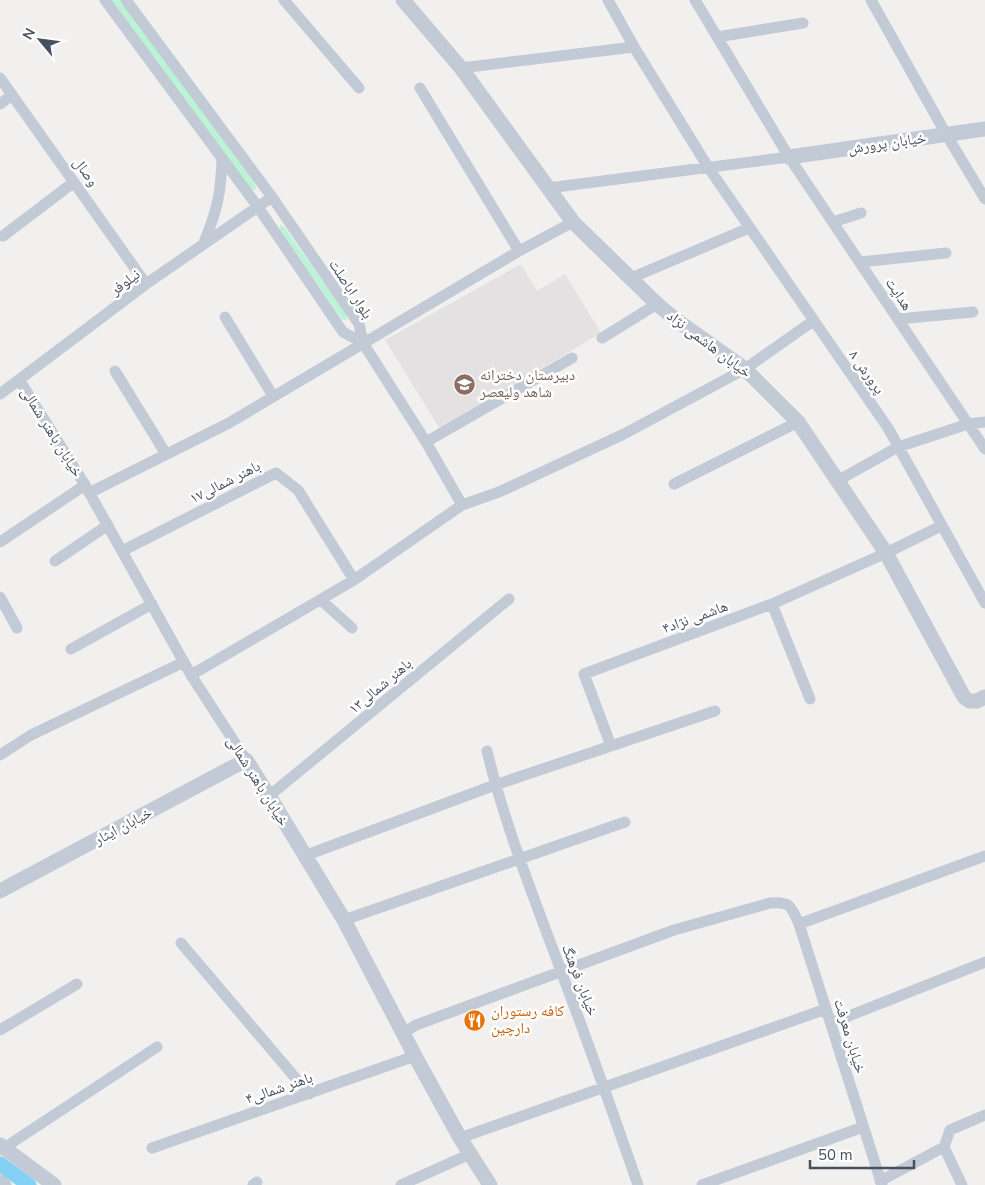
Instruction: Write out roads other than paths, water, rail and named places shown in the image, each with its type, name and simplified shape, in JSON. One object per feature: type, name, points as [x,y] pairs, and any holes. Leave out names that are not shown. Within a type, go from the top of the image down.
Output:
[{"type":"street","name":"بلوار اباصلت","points":[[106,0],[258,206],[343,332],[363,343]]},
{"type":"street","name":"بلوار اباصلت","points":[[126,0],[272,198],[359,324],[363,343]]},
{"type":"street","points":[[284,0],[359,88]]},
{"type":"street","name":"خیابان هاشمی نژاد","points":[[403,0],[461,68],[573,222],[657,304],[675,320],[745,369],[798,422],[886,553],[964,697],[969,701],[977,701],[985,697]]},
{"type":"street","name":"پرورش ۸","points":[[608,0],[634,47],[708,167],[888,428],[985,603]]},
{"type":"street","name":"هدایت","points":[[695,0],[789,156],[985,449]]},
{"type":"street","points":[[871,0],[946,134],[985,199]]},
{"type":"street","points":[[717,37],[802,23]]},
{"type":"street","points":[[461,68],[634,47]]},
{"type":"street","name":"وصال","points":[[0,78],[146,284]]},
{"type":"street","points":[[420,88],[519,251]]},
{"type":"street","points":[[0,104],[12,95]]},
{"type":"street","name":"خیابان پرورش","points":[[789,156],[985,128]]},
{"type":"street","points":[[548,188],[789,156]]},
{"type":"street","points":[[203,245],[218,204],[222,158]]},
{"type":"street","points":[[3,236],[74,182]]},
{"type":"street","name":"نیلوفر","points":[[0,394],[20,381],[146,284],[272,198]]},
{"type":"street","points":[[833,222],[861,213]]},
{"type":"street","points":[[0,542],[87,489],[166,454],[229,423],[519,251],[573,222]]},
{"type":"street","points":[[631,278],[749,228]]},
{"type":"street","points":[[860,262],[946,253]]},
{"type":"street","points":[[602,338],[657,304]]},
{"type":"street","points":[[898,319],[973,312]]},
{"type":"street","points":[[225,317],[273,396]]},
{"type":"street","points":[[191,675],[354,580],[462,505],[499,492],[624,434],[745,369],[814,321]]},
{"type":"street","points":[[363,343],[426,442],[462,505]]},
{"type":"street","points":[[426,442],[572,358]]},
{"type":"street","points":[[115,371],[166,454]]},
{"type":"street","name":"خیابان باهنر شمالی","points":[[20,381],[108,525],[191,675],[269,796],[344,920],[460,1138],[490,1185]]},
{"type":"street","points":[[674,484],[798,422]]},
{"type":"street","points":[[837,481],[898,447],[968,424],[985,422]]},
{"type":"street","name":"باهنر شمالی۱۷","points":[[122,551],[276,473],[298,490],[354,580]]},
{"type":"street","points":[[55,561],[108,525]]},
{"type":"street","name":"هاشمی نژاد۴","points":[[612,746],[584,674],[772,604],[941,526]]},
{"type":"street","points":[[0,597],[17,628]]},
{"type":"street","name":"باهنر شمالی۱۳","points":[[269,796],[509,599]]},
{"type":"street","points":[[321,600],[352,628]]},
{"type":"street","points":[[71,649],[152,604]]},
{"type":"street","points":[[772,604],[810,699]]},
{"type":"street","points":[[0,755],[31,735],[184,662]]},
{"type":"street","points":[[304,856],[495,785],[715,711]]},
{"type":"street","name":"خیابان فرهنگ","points":[[487,751],[495,785],[519,860],[604,1087],[638,1185]]},
{"type":"street","name":"خیابان ایثار","points":[[0,891],[246,760]]},
{"type":"street","points":[[344,920],[625,822]]},
{"type":"street","points":[[799,924],[985,856]]},
{"type":"street","name":"خیابان معرفت","points":[[561,971],[674,930],[770,903],[782,902],[791,907],[799,924],[881,1183]]},
{"type":"street","points":[[181,943],[309,1094]]},
{"type":"street","points":[[830,1023],[985,962]]},
{"type":"street","points":[[403,1033],[416,1025],[561,971]]},
{"type":"street","points":[[0,1030],[78,984]]},
{"type":"street","points":[[460,1138],[826,1009]]},
{"type":"street","points":[[54,1185],[2,1147],[158,1047]]},
{"type":"street","name":"باهنر شمالی۴","points":[[152,1148],[415,1056]]},
{"type":"street","points":[[881,1183],[944,1147],[950,1130],[985,1115]]},
{"type":"street","points":[[702,1185],[863,1127]]},
{"type":"street","points":[[944,1147],[962,1185]]},
{"type":"street","points":[[401,1185],[470,1154]]},
{"type":"street","points":[[0,1182],[4,1185]]},
{"type":"waterway","points":[[0,1164],[29,1185]]},
{"type":"place","name":"دبیرستان دخترانه شاهد ولیعصر","points":[[464,384]]},
{"type":"place","name":"کافه رستوران دارچین","points":[[475,1020]]}]
